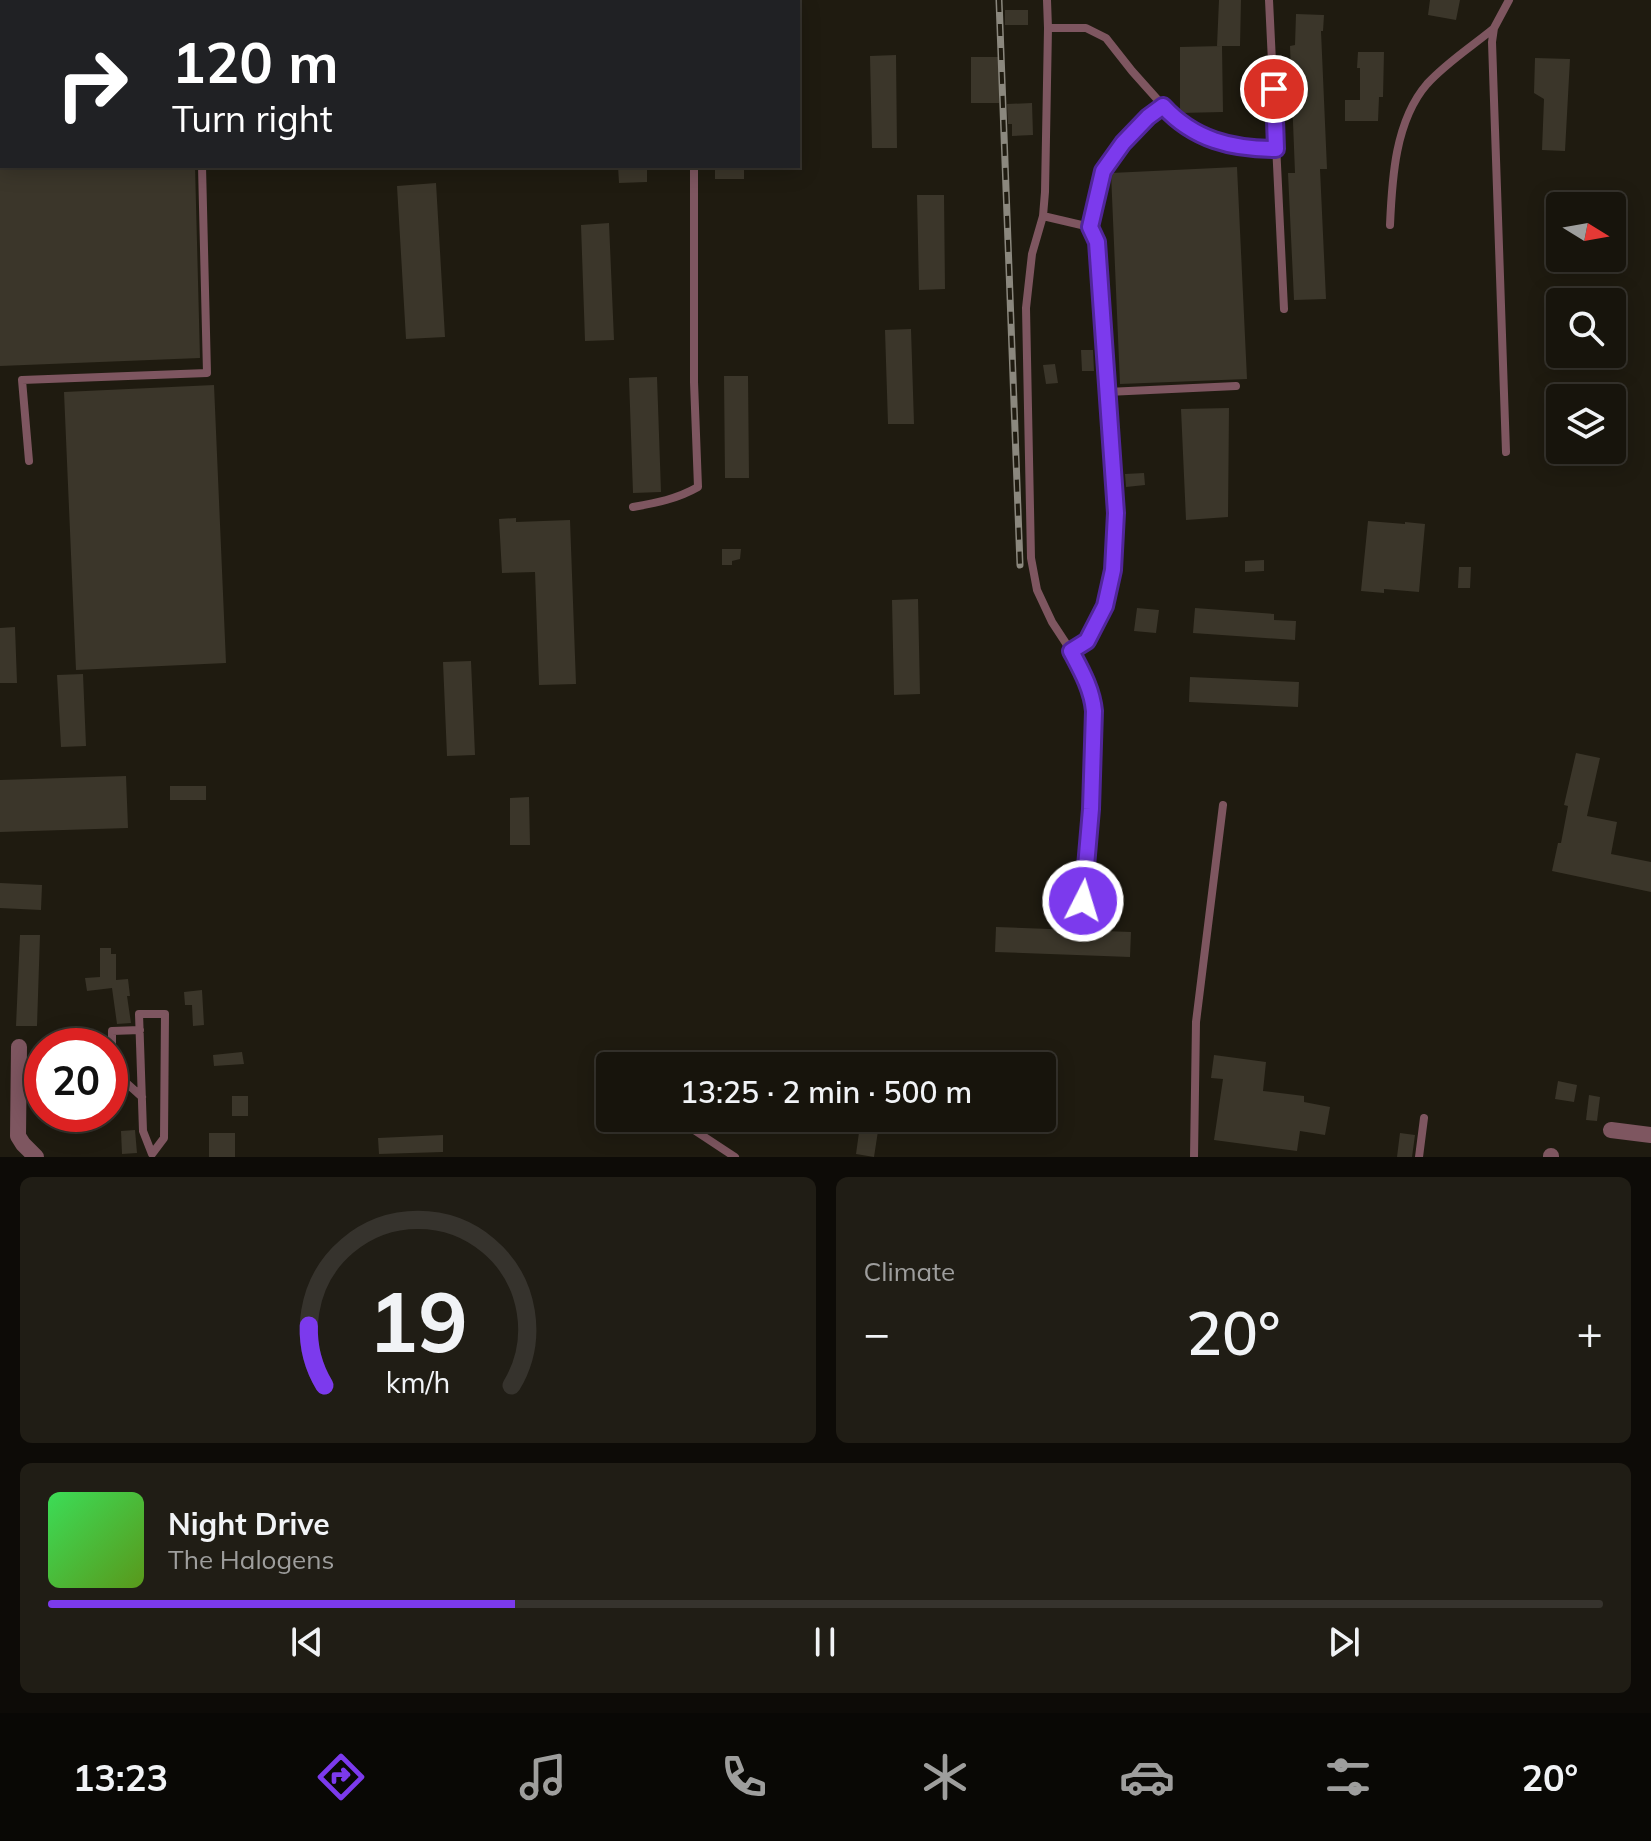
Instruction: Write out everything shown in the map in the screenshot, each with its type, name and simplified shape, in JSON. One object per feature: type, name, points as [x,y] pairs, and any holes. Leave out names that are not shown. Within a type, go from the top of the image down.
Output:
[{"type":"street","points":[[19,1047],[18,1136],[36,1157]]},
{"type":"street","points":[[1611,1130],[1651,1135]]},
{"type":"lane","points":[[1047,0],[1043,216],[1032,254],[1026,308],[1031,558],[1037,590],[1093,698],[1091,809],[1083,901]]},
{"type":"lane","points":[[1269,0],[1284,309]]},
{"type":"lane","points":[[1390,225],[1400,139],[1415,103],[1438,73],[1494,28],[1509,0]]},
{"type":"lane","points":[[1048,28],[1086,28],[1106,38],[1174,118],[1212,141],[1276,149]]},
{"type":"lane","points":[[1494,28],[1492,58],[1506,452]]},
{"type":"lane","points":[[1071,651],[1087,641],[1105,606],[1113,570],[1116,513],[1097,242],[1090,227],[1103,171],[1123,143],[1163,106]]},
{"type":"lane","points":[[29,461],[22,380],[207,373],[202,168]]},
{"type":"lane","points":[[633,507],[667,501],[698,487],[694,382],[694,168]]},
{"type":"lane","points":[[1043,216],[1090,227]]},
{"type":"lane","points":[[1107,392],[1236,386]]},
{"type":"lane","points":[[1194,1157],[1196,1022],[1223,805]]},
{"type":"lane","points":[[139,1014],[165,1014],[164,1138],[152,1156],[143,1131],[139,1014]]},
{"type":"lane","points":[[140,1030],[112,1031],[112,1047],[122,1079],[142,1097]]},
{"type":"lane","points":[[1419,1157],[1424,1118]]},
{"type":"lane","points":[[697,1132],[735,1157]]},
{"type":"building","points":[[1219,0],[1241,0],[1240,46],[1217,46]]},
{"type":"building","points":[[1430,0],[1460,0],[1456,20],[1428,15]]},
{"type":"building","points":[[1005,10],[1028,10],[1028,25],[1005,25]]},
{"type":"building","points":[[1296,14],[1324,15],[1321,31],[1327,169],[1320,169],[1326,299],[1294,300],[1288,173],[1295,173],[1290,46],[1295,45]]},
{"type":"building","points":[[1222,46],[1223,112],[1180,113],[1180,47]]},
{"type":"building","points":[[1358,52],[1384,52],[1383,97],[1379,97],[1378,121],[1345,121],[1345,100],[1360,100]]},
{"type":"building","points":[[896,55],[897,148],[872,148],[870,56]]},
{"type":"building","points":[[971,57],[999,57],[999,103],[971,103]]},
{"type":"building","points":[[1535,58],[1570,59],[1565,151],[1542,150],[1544,99],[1534,93]]},
{"type":"building","points":[[1032,103],[1033,135],[1012,136],[1007,104]]},
{"type":"building","points":[[1237,167],[1247,379],[1120,384],[1111,173]]},
{"type":"building","points":[[0,168],[195,168],[200,358],[0,366]]},
{"type":"building","points":[[618,168],[647,168],[647,182],[619,183]]},
{"type":"building","points":[[715,168],[744,168],[744,179],[715,179]]},
{"type":"building","points":[[436,183],[445,337],[406,339],[397,186]]},
{"type":"building","points":[[917,195],[944,195],[945,289],[919,290]]},
{"type":"building","points":[[609,223],[614,340],[585,341],[581,225]]},
{"type":"building","points":[[911,329],[914,424],[888,424],[885,330]]},
{"type":"building","points":[[1081,350],[1093,350],[1094,371],[1082,371]]},
{"type":"building","points":[[1055,364],[1058,383],[1046,384],[1043,365]]},
{"type":"building","points":[[724,376],[748,376],[749,478],[725,478]]},
{"type":"building","points":[[657,377],[661,492],[633,493],[629,378]]},
{"type":"building","points":[[214,385],[226,663],[76,670],[64,392]]},
{"type":"building","points":[[1229,408],[1228,517],[1186,520],[1181,409]]},
{"type":"building","points":[[1144,473],[1145,485],[1126,487],[1125,474]]},
{"type":"building","points":[[516,518],[516,522],[570,520],[576,684],[539,685],[535,572],[502,573],[499,519]]},
{"type":"building","points":[[1368,521],[1425,524],[1419,592],[1361,591]]},
{"type":"building","points":[[722,549],[741,549],[740,559],[732,561],[732,565],[722,565]]},
{"type":"building","points":[[1264,560],[1264,571],[1245,572],[1245,561]]},
{"type":"building","points":[[1459,567],[1471,567],[1470,588],[1458,588]]},
{"type":"building","points":[[918,599],[920,694],[894,695],[892,600]]},
{"type":"building","points":[[1137,608],[1159,610],[1156,633],[1134,631]]},
{"type":"building","points":[[1195,608],[1274,614],[1274,620],[1296,621],[1295,640],[1193,633]]},
{"type":"building","points":[[15,627],[17,683],[0,683],[0,628]]},
{"type":"building","points":[[471,661],[475,755],[447,756],[443,662]]},
{"type":"building","points":[[83,674],[86,746],[61,747],[57,675]]},
{"type":"building","points":[[1190,677],[1299,682],[1298,707],[1189,702]]},
{"type":"building","points":[[1576,753],[1600,758],[1587,816],[1617,822],[1611,854],[1651,862],[1651,892],[1552,871],[1558,843],[1561,843],[1568,806],[1564,805]]},
{"type":"building","points":[[126,776],[128,828],[0,832],[0,780]]},
{"type":"building","points":[[170,786],[206,786],[206,800],[170,800]]},
{"type":"building","points":[[529,797],[530,845],[510,845],[510,798]]},
{"type":"building","points":[[0,883],[42,885],[41,910],[0,908]]},
{"type":"building","points":[[996,927],[1131,932],[1130,957],[995,952]]},
{"type":"building","points":[[20,935],[40,935],[37,1026],[16,1026]]},
{"type":"building","points":[[100,948],[111,948],[111,954],[116,954],[116,980],[128,979],[131,1023],[117,1024],[112,988],[87,991],[85,978],[100,977]]},
{"type":"building","points":[[202,990],[204,1025],[193,1026],[192,1005],[185,1005],[184,992]]},
{"type":"building","points":[[242,1052],[244,1064],[214,1066],[213,1055]]},
{"type":"building","points":[[1214,1055],[1266,1062],[1263,1091],[1304,1096],[1304,1102],[1330,1107],[1325,1135],[1300,1131],[1297,1151],[1214,1140],[1223,1079],[1211,1078]]},
{"type":"building","points":[[1558,1081],[1577,1085],[1574,1102],[1555,1099]]},
{"type":"building","points":[[1589,1095],[1600,1097],[1597,1121],[1586,1120]]},
{"type":"building","points":[[232,1096],[248,1096],[248,1116],[232,1116]]},
{"type":"building","points":[[135,1130],[137,1153],[122,1154],[121,1132]]},
{"type":"building","points":[[859,1132],[878,1132],[874,1157],[856,1154]]},
{"type":"building","points":[[209,1133],[235,1133],[235,1157],[209,1157]]},
{"type":"building","points":[[1400,1133],[1415,1135],[1412,1157],[1397,1157]]},
{"type":"building","points":[[443,1135],[443,1152],[379,1154],[378,1138]]},
{"type":"railway","points":[[999,0],[1020,565]]},
{"type":"route","points":[[1083,901],[1091,809],[1094,711],[1087,682],[1071,651],[1087,641],[1105,606],[1113,570],[1116,513],[1097,242],[1090,227],[1103,171],[1123,143],[1163,106],[1174,118],[1212,141],[1276,149],[1274,89]]}]
